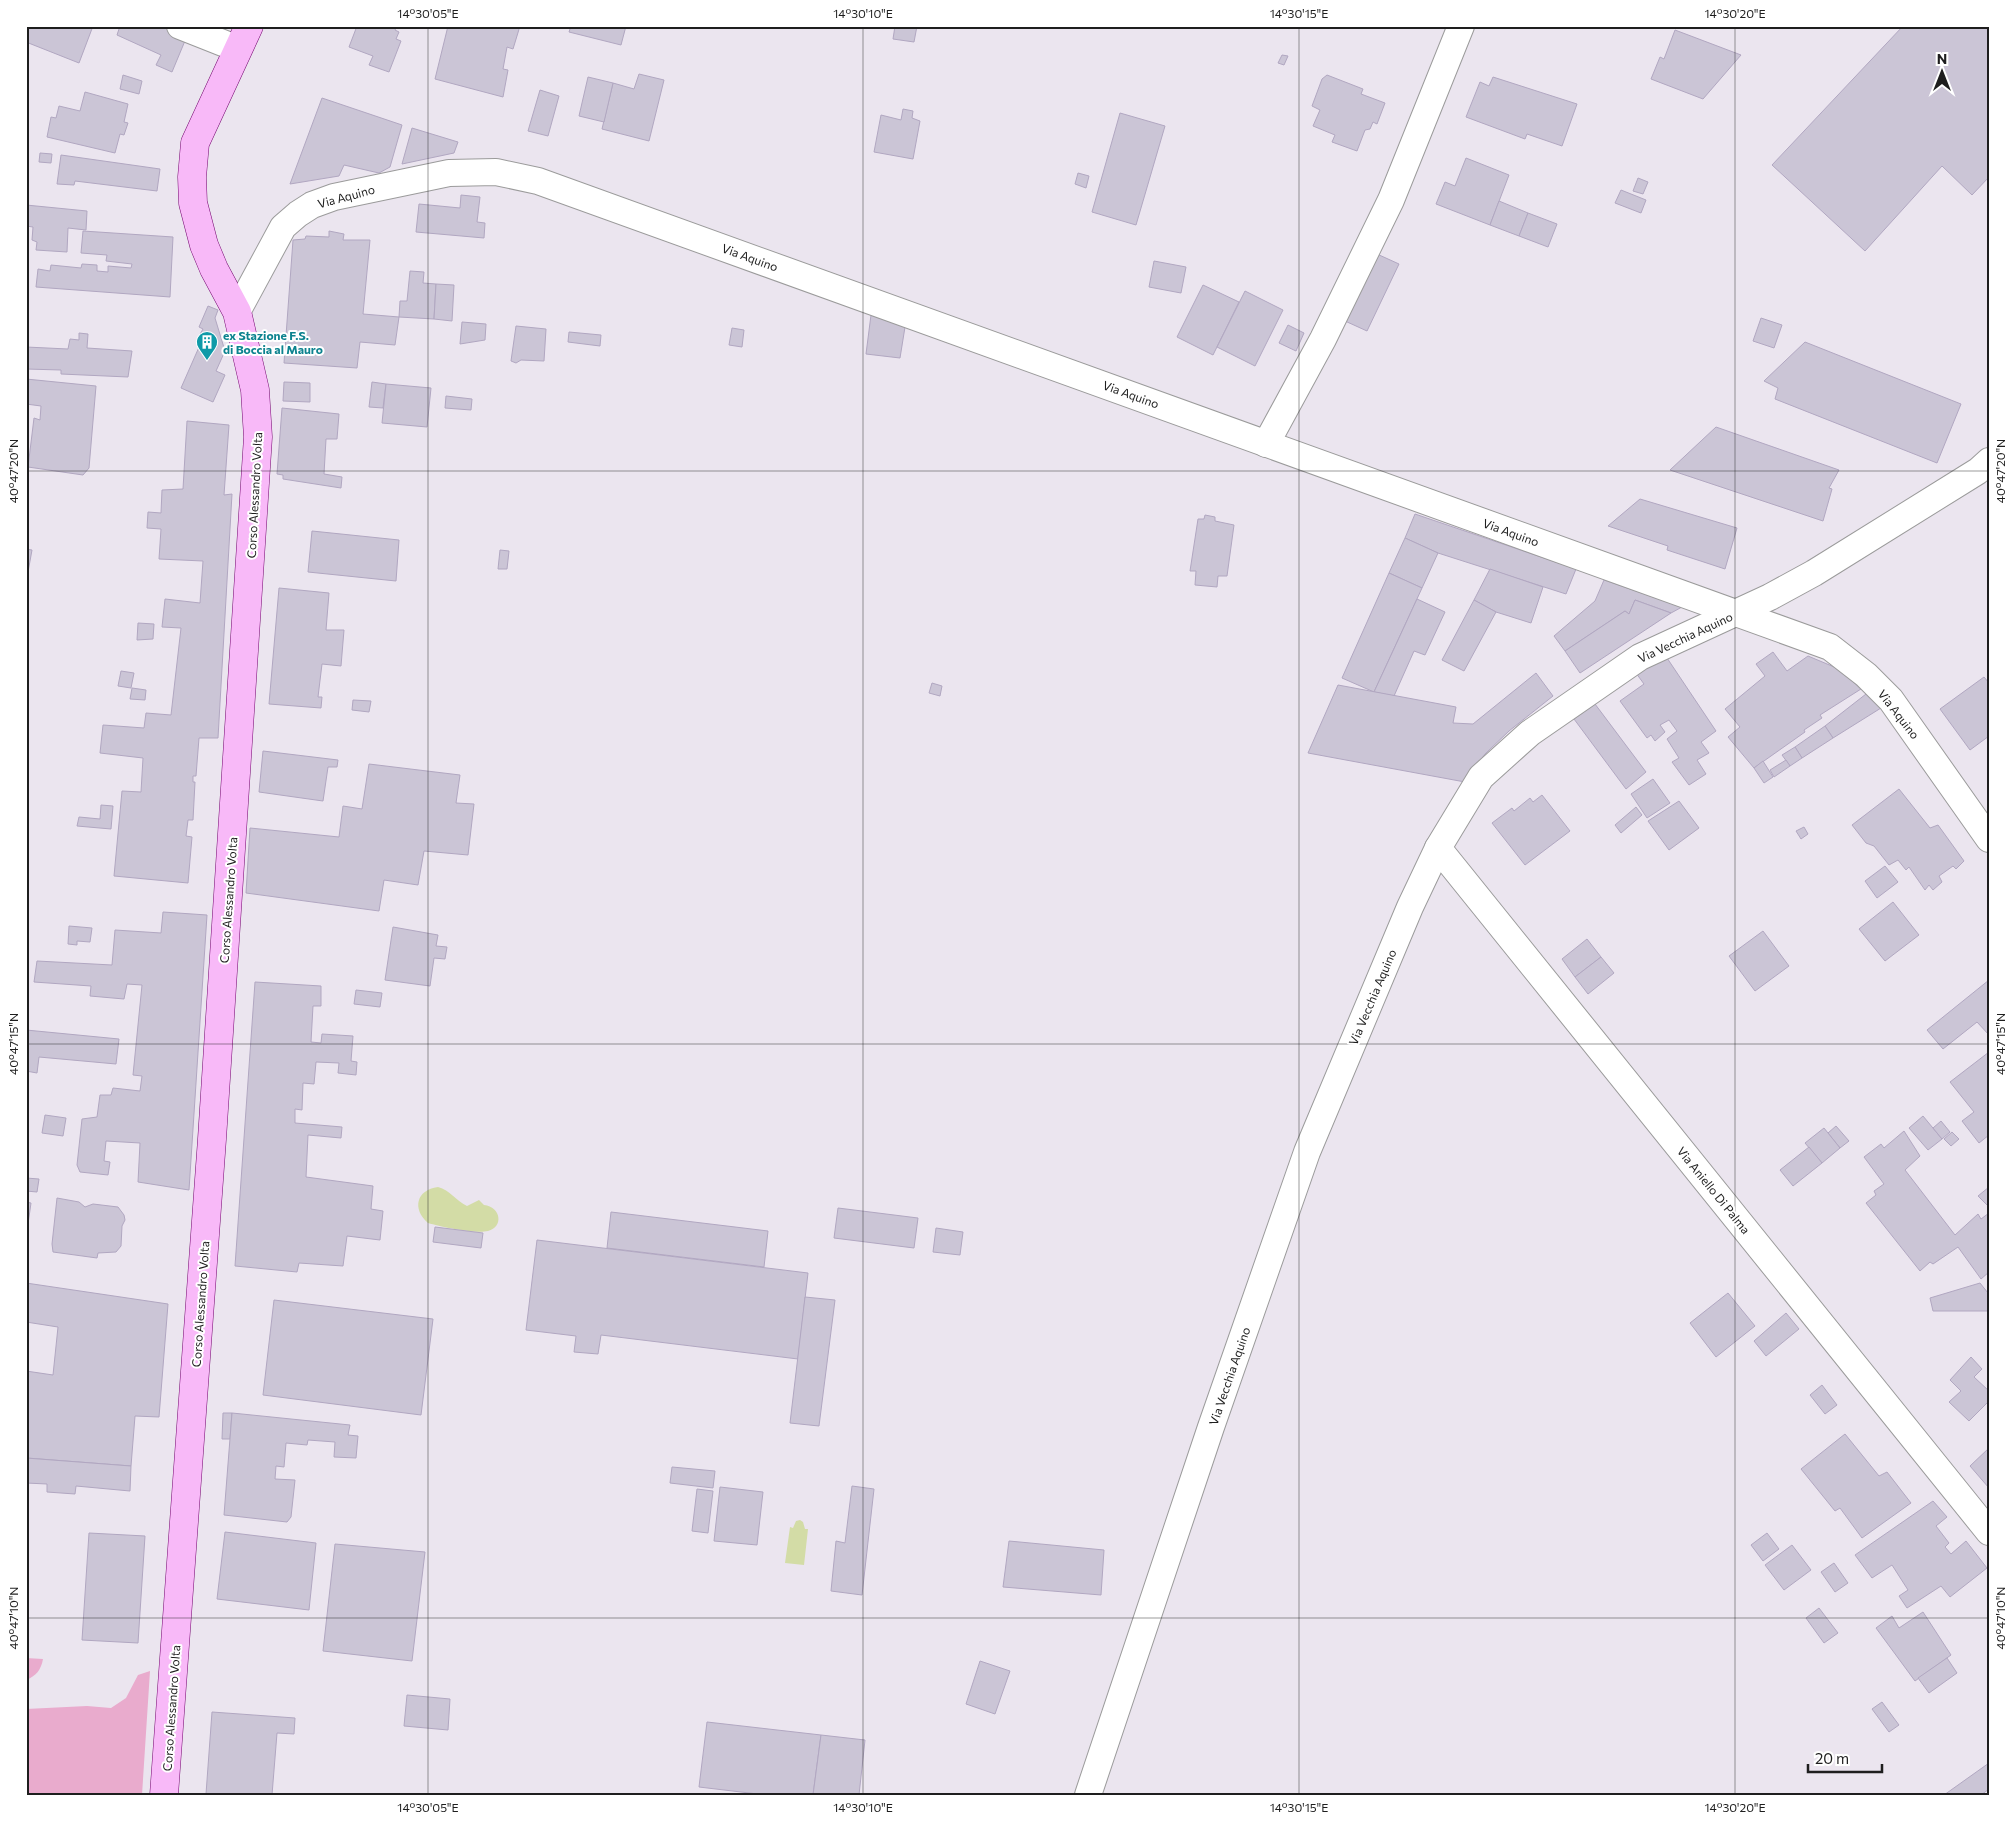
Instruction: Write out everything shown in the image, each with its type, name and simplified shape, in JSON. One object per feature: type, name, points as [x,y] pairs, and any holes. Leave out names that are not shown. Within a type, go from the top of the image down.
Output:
[{"type":"main road","name":"Corso Alessandro Volta","points":[[164,1795],[212,1138],[258,436],[255,390],[237,312],[214,269],[204,245],[193,203],[192,177],[195,144],[244,38]]},
{"type":"street","points":[[180,26],[244,38]]},
{"type":"street","points":[[1266,444],[1322,339],[1391,200],[1461,26]]},
{"type":"street","name":"Via Aquino","points":[[237,312],[283,227],[312,205],[334,197],[450,173],[496,172],[532,180],[575,193],[1830,647],[1866,675],[1891,700],[1989,839]]},
{"type":"street","name":"Via Vecchia Aquino","points":[[1088,1795],[1211,1427],[1308,1152],[1410,907],[1438,848],[1481,777],[1530,733],[1640,657],[1736,613],[1814,573],[1978,471],[1989,461]]},
{"type":"street","name":"Via Aniello Di Palma","points":[[1438,848],[1989,1532]]},
{"type":"shaded area","points":[[438,1187],[467,1206],[479,1200],[484,1205],[494,1209],[498,1217],[497,1226],[488,1231],[475,1232],[428,1223],[420,1212],[419,1201],[425,1192]]},
{"type":"shaded area","points":[[800,1520],[803,1522],[805,1529],[808,1529],[804,1565],[785,1563],[790,1527],[793,1528],[796,1521]]},
{"type":"shaded area","points":[[26,1658],[43,1659],[38,1672],[26,1680]]},
{"type":"shaded area","points":[[150,1671],[142,1795],[26,1795],[26,1709],[87,1706],[111,1708],[126,1698],[138,1675]]},
{"type":"building","points":[[26,26],[93,26],[79,63],[26,42]]},
{"type":"building","points":[[120,26],[163,26],[187,36],[172,72],[156,65],[161,55],[117,35]]},
{"type":"building","points":[[357,26],[397,26],[395,30],[399,32],[396,39],[401,41],[389,72],[369,65],[373,56],[349,47]]},
{"type":"building","points":[[448,26],[520,26],[513,49],[507,47],[503,69],[508,70],[503,97],[435,79]]},
{"type":"building","points":[[571,26],[626,26],[621,45],[569,32]]},
{"type":"building","points":[[895,26],[917,26],[914,42],[893,39]]},
{"type":"building","points":[[1903,26],[1989,26],[1989,177],[1972,195],[1942,166],[1865,251],[1772,165]]},
{"type":"building","points":[[1675,30],[1741,55],[1703,99],[1651,79],[1660,57],[1664,59]]},
{"type":"building","points":[[1282,55],[1288,56],[1284,65],[1278,63]]},
{"type":"building","points":[[639,74],[664,80],[649,141],[602,129],[613,83],[634,89]]},
{"type":"building","points":[[123,75],[142,81],[139,94],[120,89]]},
{"type":"building","points":[[1327,75],[1363,89],[1361,94],[1385,103],[1377,124],[1373,122],[1370,129],[1365,130],[1357,151],[1332,142],[1335,135],[1313,126],[1320,110],[1312,106],[1322,79]]},
{"type":"building","points":[[588,77],[613,83],[604,122],[579,116]]},
{"type":"building","points":[[1493,77],[1577,104],[1562,146],[1527,134],[1525,139],[1466,117],[1480,82],[1489,86]]},
{"type":"building","points":[[540,90],[559,96],[548,136],[528,131]]},
{"type":"building","points":[[85,92],[128,104],[124,122],[128,123],[124,135],[120,134],[115,153],[47,137],[51,117],[56,118],[59,106],[80,111]]},
{"type":"building","points":[[322,98],[402,125],[390,167],[379,173],[344,165],[339,176],[290,184]]},
{"type":"building","points":[[903,109],[913,111],[912,118],[920,121],[913,159],[874,152],[881,115],[901,120]]},
{"type":"building","points":[[1120,113],[1165,126],[1136,225],[1092,212]]},
{"type":"building","points":[[412,128],[458,142],[454,153],[402,164]]},
{"type":"building","points":[[40,153],[52,154],[51,163],[39,162]]},
{"type":"building","points":[[61,155],[160,169],[157,191],[75,181],[74,185],[57,184]]},
{"type":"building","points":[[1466,158],[1509,175],[1490,225],[1436,204],[1445,182],[1455,186]]},
{"type":"building","points":[[1078,173],[1089,176],[1086,188],[1075,184]]},
{"type":"building","points":[[1638,178],[1648,182],[1643,194],[1633,191]]},
{"type":"building","points":[[1621,190],[1646,200],[1641,213],[1615,203]]},
{"type":"building","points":[[461,195],[480,197],[477,222],[485,223],[484,238],[416,232],[419,204],[460,208]]},
{"type":"building","points":[[1499,201],[1528,213],[1519,236],[1490,225]]},
{"type":"building","points":[[26,205],[87,211],[86,230],[68,228],[67,252],[36,250],[37,242],[32,240],[33,227],[26,226]]},
{"type":"building","points":[[1528,213],[1557,224],[1548,247],[1519,236]]},
{"type":"building","points":[[83,231],[173,237],[170,297],[36,287],[38,269],[50,271],[51,265],[81,268],[82,264],[97,265],[97,271],[108,272],[108,266],[131,268],[132,264],[106,261],[107,255],[81,253]]},
{"type":"building","points":[[329,231],[344,234],[343,240],[370,240],[363,314],[399,317],[395,345],[360,342],[357,368],[284,363],[293,240],[305,239],[306,236],[329,237]]},
{"type":"building","points":[[1377,254],[1399,264],[1367,331],[1345,321]]},
{"type":"building","points":[[1154,261],[1186,267],[1181,293],[1149,287]]},
{"type":"building","points":[[410,271],[424,272],[423,283],[436,284],[434,319],[399,317],[400,301],[407,301]]},
{"type":"building","points":[[436,284],[454,285],[452,321],[434,319]]},
{"type":"building","points":[[1203,285],[1239,302],[1213,355],[1177,337]]},
{"type":"building","points":[[1245,291],[1283,310],[1255,366],[1217,347]]},
{"type":"building","name":"ex Stazione F.S. di Boccia al Mauro","points":[[208,306],[218,310],[215,318],[225,351],[216,371],[225,375],[213,402],[181,388],[203,338],[199,336],[203,329],[199,327]]},
{"type":"building","points":[[871,315],[905,327],[900,358],[866,354]]},
{"type":"building","points":[[1761,318],[1782,325],[1774,348],[1753,341]]},
{"type":"building","points":[[462,322],[486,324],[485,340],[460,344]]},
{"type":"building","points":[[1288,325],[1304,333],[1296,351],[1279,343]]},
{"type":"building","points":[[516,326],[546,329],[544,361],[521,360],[516,363],[511,361]]},
{"type":"building","points":[[732,328],[744,330],[742,347],[729,345]]},
{"type":"building","points":[[569,332],[601,335],[600,346],[568,342]]},
{"type":"building","points":[[79,333],[88,334],[87,348],[132,351],[128,377],[61,374],[61,370],[26,369],[26,347],[68,349],[70,339],[79,340]]},
{"type":"building","points":[[1805,342],[1961,404],[1937,463],[1775,399],[1778,388],[1764,381]]},
{"type":"building","points":[[26,379],[96,386],[89,468],[83,475],[28,467],[34,418],[40,420],[41,406],[26,404]]},
{"type":"building","points":[[284,382],[310,383],[310,402],[283,401]]},
{"type":"building","points":[[372,382],[386,384],[383,408],[369,407]]},
{"type":"building","points":[[386,384],[431,388],[427,427],[382,423]]},
{"type":"building","points":[[446,396],[472,399],[471,410],[445,408]]},
{"type":"building","points":[[282,408],[339,414],[337,439],[326,439],[324,474],[342,477],[341,488],[283,479],[283,475],[277,474]]},
{"type":"building","points":[[187,421],[229,425],[224,495],[232,494],[218,738],[199,738],[196,776],[193,776],[193,782],[195,782],[193,820],[188,820],[186,836],[192,837],[188,883],[114,876],[122,791],[141,792],[143,758],[100,753],[103,725],[144,728],[146,713],[171,715],[181,628],[162,627],[165,599],[200,603],[203,561],[159,559],[161,529],[147,528],[148,512],[161,513],[162,490],[183,489]]},
{"type":"building","points":[[1716,427],[1839,470],[1829,488],[1832,489],[1823,521],[1670,470]]},
{"type":"building","points":[[1640,499],[1737,528],[1725,569],[1667,550],[1668,546],[1608,526]]},
{"type":"building","points":[[1415,514],[1576,569],[1566,594],[1438,553],[1405,538]]},
{"type":"building","points":[[1205,515],[1215,517],[1215,521],[1234,525],[1227,576],[1218,576],[1217,587],[1195,585],[1196,571],[1190,571],[1198,519],[1204,519]]},
{"type":"building","points":[[312,531],[399,540],[396,581],[308,572]]},
{"type":"building","points":[[1405,538],[1438,553],[1422,588],[1389,573]]},
{"type":"building","points":[[26,549],[32,550],[26,583]]},
{"type":"building","points":[[500,550],[509,551],[507,569],[498,569]]},
{"type":"building","points":[[1490,569],[1543,587],[1531,623],[1496,612],[1474,600]]},
{"type":"building","points":[[1389,573],[1422,588],[1374,692],[1342,678]]},
{"type":"building","points":[[1604,580],[1682,607],[1671,613],[1635,600],[1629,614],[1625,611],[1565,651],[1554,636],[1595,601]]},
{"type":"building","points":[[279,588],[329,593],[326,630],[344,630],[341,666],[322,664],[318,697],[322,697],[321,708],[269,704]]},
{"type":"building","points":[[1417,599],[1445,612],[1425,655],[1414,651],[1394,696],[1374,692]]},
{"type":"building","points":[[1474,600],[1496,612],[1464,671],[1442,660]]},
{"type":"building","points":[[1635,600],[1671,613],[1580,673],[1565,651],[1625,611],[1629,614]]},
{"type":"building","points":[[138,623],[154,624],[153,639],[137,640]]},
{"type":"building","points":[[1773,652],[1787,671],[1808,656],[1839,669],[1861,689],[1820,715],[1822,718],[1804,730],[1805,732],[1754,768],[1728,737],[1740,727],[1725,709],[1765,676],[1756,664]]},
{"type":"building","points":[[1665,655],[1716,731],[1701,742],[1709,753],[1697,760],[1706,774],[1689,785],[1672,762],[1679,758],[1667,739],[1677,731],[1669,720],[1660,725],[1665,732],[1655,741],[1651,735],[1647,738],[1620,701],[1644,684],[1636,673]]},
{"type":"building","points":[[121,671],[134,673],[131,688],[118,686]]},
{"type":"building","points":[[1536,673],[1553,696],[1509,731],[1485,754],[1465,782],[1308,753],[1338,685],[1456,707],[1453,723],[1473,724]]},
{"type":"building","points":[[1984,677],[1989,683],[1989,736],[1970,750],[1940,709]]},
{"type":"building","points":[[932,683],[942,686],[940,696],[929,693]]},
{"type":"building","points":[[132,688],[146,690],[145,700],[130,699]]},
{"type":"building","points":[[1866,694],[1881,708],[1833,738],[1825,726]]},
{"type":"building","points":[[353,700],[371,701],[369,712],[352,710]]},
{"type":"building","points":[[1595,704],[1646,772],[1626,789],[1574,719]]},
{"type":"building","points":[[1825,726],[1833,738],[1802,758],[1795,747]]},
{"type":"building","points":[[1795,747],[1802,758],[1790,766],[1782,755]]},
{"type":"building","points":[[263,751],[338,760],[337,767],[328,767],[323,801],[259,792]]},
{"type":"building","points":[[1786,760],[1790,766],[1774,777],[1770,770]]},
{"type":"building","points":[[1763,761],[1773,777],[1764,783],[1754,768]]},
{"type":"building","points":[[369,764],[460,775],[456,803],[474,804],[468,855],[424,851],[418,885],[384,880],[379,911],[246,893],[250,828],[339,837],[343,806],[362,809]]},
{"type":"building","points":[[1653,779],[1670,803],[1647,818],[1631,794]]},
{"type":"building","points":[[1899,789],[1930,828],[1938,825],[1964,861],[1956,869],[1953,866],[1939,876],[1942,882],[1933,890],[1929,885],[1925,890],[1909,867],[1906,870],[1898,860],[1889,865],[1874,846],[1866,843],[1852,825]]},
{"type":"building","points":[[1542,795],[1570,831],[1525,865],[1492,823],[1512,808],[1514,811],[1530,798],[1533,802]]},
{"type":"building","points":[[1679,801],[1699,828],[1669,850],[1648,821]]},
{"type":"building","points":[[101,805],[113,806],[111,829],[77,826],[79,817],[100,819]]},
{"type":"building","points":[[1636,807],[1642,815],[1621,833],[1615,825]]},
{"type":"building","points":[[1804,827],[1808,834],[1801,839],[1796,831]]},
{"type":"building","points":[[1885,866],[1898,882],[1877,898],[1865,881]]},
{"type":"building","points":[[1893,902],[1919,935],[1885,961],[1859,929]]},
{"type":"building","points":[[163,912],[207,915],[189,1190],[138,1182],[140,1143],[106,1141],[104,1161],[110,1162],[108,1175],[80,1172],[77,1165],[82,1119],[97,1117],[100,1095],[111,1095],[113,1088],[140,1091],[142,1076],[133,1075],[142,985],[127,984],[124,999],[90,996],[91,986],[34,982],[37,961],[112,965],[115,930],[161,933]]},
{"type":"building","points":[[69,926],[92,928],[90,942],[77,941],[77,945],[68,944]]},
{"type":"building","points":[[393,927],[438,935],[436,946],[447,947],[445,959],[434,958],[430,986],[385,980]]},
{"type":"building","points":[[1763,931],[1789,966],[1755,991],[1729,956]]},
{"type":"building","points":[[1587,939],[1601,957],[1575,977],[1562,959]]},
{"type":"building","points":[[1601,957],[1614,973],[1588,994],[1575,977]]},
{"type":"building","points":[[1989,980],[1989,1035],[1977,1022],[1943,1049],[1927,1030]]},
{"type":"building","points":[[255,982],[321,986],[321,1006],[313,1006],[311,1042],[321,1043],[322,1034],[353,1036],[351,1061],[357,1062],[356,1075],[338,1073],[339,1063],[316,1062],[314,1084],[303,1083],[302,1110],[295,1109],[295,1123],[342,1127],[341,1138],[308,1135],[306,1177],[373,1186],[371,1209],[383,1211],[380,1240],[347,1236],[343,1266],[299,1263],[297,1272],[235,1266]]},
{"type":"building","points":[[356,990],[382,993],[380,1007],[354,1004]]},
{"type":"building","points":[[26,1030],[119,1039],[116,1064],[39,1057],[37,1073],[26,1071]]},
{"type":"building","points":[[1989,1052],[1989,1135],[1979,1143],[1962,1121],[1974,1112],[1950,1082]]},
{"type":"building","points":[[45,1115],[66,1118],[63,1136],[42,1133]]},
{"type":"building","points":[[1923,1116],[1942,1139],[1928,1150],[1909,1128]]},
{"type":"building","points":[[1941,1121],[1950,1132],[1942,1139],[1933,1128]]},
{"type":"building","points":[[1836,1126],[1849,1141],[1840,1148],[1828,1133]]},
{"type":"building","points":[[1824,1128],[1840,1148],[1822,1163],[1805,1143]]},
{"type":"building","points":[[1904,1131],[1920,1156],[1905,1170],[1955,1235],[1978,1214],[1981,1219],[1989,1213],[1989,1272],[1981,1279],[1958,1247],[1933,1264],[1930,1262],[1920,1271],[1866,1203],[1876,1195],[1874,1191],[1884,1184],[1864,1157],[1881,1144],[1884,1148]]},
{"type":"building","points":[[1952,1132],[1959,1139],[1951,1146],[1944,1139]]},
{"type":"building","points":[[1809,1147],[1822,1163],[1793,1186],[1780,1170]]},
{"type":"building","points":[[26,1178],[39,1179],[37,1192],[26,1191]]},
{"type":"building","points":[[1989,1187],[1989,1207],[1978,1196]]},
{"type":"building","points":[[57,1198],[79,1202],[85,1207],[93,1204],[118,1207],[125,1220],[122,1226],[121,1246],[116,1252],[98,1253],[97,1258],[53,1252],[52,1244]]},
{"type":"building","points":[[26,1202],[31,1203],[28,1224],[26,1224]]},
{"type":"building","points":[[838,1208],[918,1218],[914,1248],[834,1238]]},
{"type":"building","points":[[611,1212],[768,1231],[764,1267],[607,1248]]},
{"type":"building","points":[[435,1227],[483,1233],[481,1248],[433,1242]]},
{"type":"building","points":[[936,1228],[963,1232],[960,1255],[933,1252]]},
{"type":"building","points":[[537,1240],[808,1273],[798,1359],[601,1335],[598,1354],[574,1352],[576,1336],[526,1330]]},
{"type":"building","points":[[26,1283],[168,1304],[159,1417],[135,1416],[131,1466],[26,1458],[26,1371],[53,1375],[58,1327],[26,1322]]},
{"type":"building","points":[[1980,1283],[1988,1293],[1989,1311],[1933,1311],[1930,1298]]},
{"type":"building","points":[[1728,1293],[1755,1326],[1716,1357],[1690,1323]]},
{"type":"building","points":[[805,1297],[835,1300],[819,1426],[790,1423]]},
{"type":"building","points":[[274,1300],[433,1319],[421,1415],[263,1395]]},
{"type":"building","points":[[1786,1313],[1799,1329],[1766,1356],[1754,1341]]},
{"type":"building","points":[[1971,1357],[1982,1369],[1974,1377],[1989,1391],[1989,1401],[1969,1421],[1949,1402],[1961,1391],[1950,1380]]},
{"type":"building","points":[[1822,1385],[1837,1405],[1825,1414],[1810,1395]]},
{"type":"building","points":[[223,1413],[232,1413],[230,1439],[222,1439]]},
{"type":"building","points":[[232,1413],[350,1425],[348,1435],[358,1436],[356,1458],[334,1457],[335,1442],[308,1440],[307,1445],[286,1443],[284,1467],[276,1466],[275,1479],[295,1480],[291,1517],[287,1522],[224,1515]]},
{"type":"building","points":[[1845,1434],[1879,1476],[1887,1472],[1911,1503],[1862,1538],[1840,1508],[1835,1511],[1801,1469]]},
{"type":"building","points":[[1989,1448],[1989,1488],[1970,1466]]},
{"type":"building","points":[[26,1458],[131,1466],[130,1491],[76,1486],[75,1494],[47,1492],[47,1484],[26,1483]]},
{"type":"building","points":[[672,1467],[715,1471],[713,1488],[670,1483]]},
{"type":"building","points":[[852,1486],[874,1489],[862,1595],[831,1591],[836,1541],[845,1543]]},
{"type":"building","points":[[720,1487],[763,1492],[757,1545],[714,1541]]},
{"type":"building","points":[[697,1489],[713,1491],[708,1533],[692,1531]]},
{"type":"building","points":[[1933,1501],[1947,1517],[1936,1526],[1949,1543],[1945,1547],[1951,1554],[1966,1541],[1987,1568],[1950,1597],[1941,1586],[1907,1608],[1899,1596],[1908,1590],[1892,1565],[1872,1578],[1855,1555]]},
{"type":"building","points":[[225,1532],[316,1543],[309,1610],[217,1599]]},
{"type":"building","points":[[89,1533],[145,1536],[138,1643],[82,1640]]},
{"type":"building","points":[[1767,1533],[1779,1549],[1763,1561],[1751,1545]]},
{"type":"building","points":[[1009,1541],[1104,1550],[1101,1595],[1003,1587]]},
{"type":"building","points":[[335,1544],[425,1552],[412,1661],[323,1651]]},
{"type":"building","points":[[1792,1545],[1811,1570],[1784,1590],[1765,1565]]},
{"type":"building","points":[[1834,1563],[1848,1583],[1835,1592],[1821,1572]]},
{"type":"building","points":[[1819,1608],[1838,1633],[1824,1643],[1806,1618]]},
{"type":"building","points":[[1923,1612],[1951,1655],[1915,1681],[1876,1628],[1892,1616],[1899,1628]]},
{"type":"building","points":[[1947,1658],[1957,1673],[1929,1693],[1918,1678]]},
{"type":"building","points":[[980,1661],[1010,1671],[995,1714],[966,1704]]},
{"type":"building","points":[[407,1695],[450,1699],[448,1730],[404,1726]]},
{"type":"building","points":[[1882,1702],[1899,1725],[1889,1732],[1872,1709]]},
{"type":"building","points":[[212,1712],[295,1718],[294,1734],[277,1733],[272,1795],[206,1794]]},
{"type":"building","points":[[707,1722],[821,1735],[813,1795],[766,1795],[699,1787]]},
{"type":"building","points":[[821,1735],[865,1740],[859,1795],[813,1795]]},
{"type":"building","points":[[1989,1763],[1989,1789],[1981,1795],[1944,1795]]},
{"type":"place","name":"ex Stazione F.S. di Boccia al Mauro","points":[[207,361]]}]
